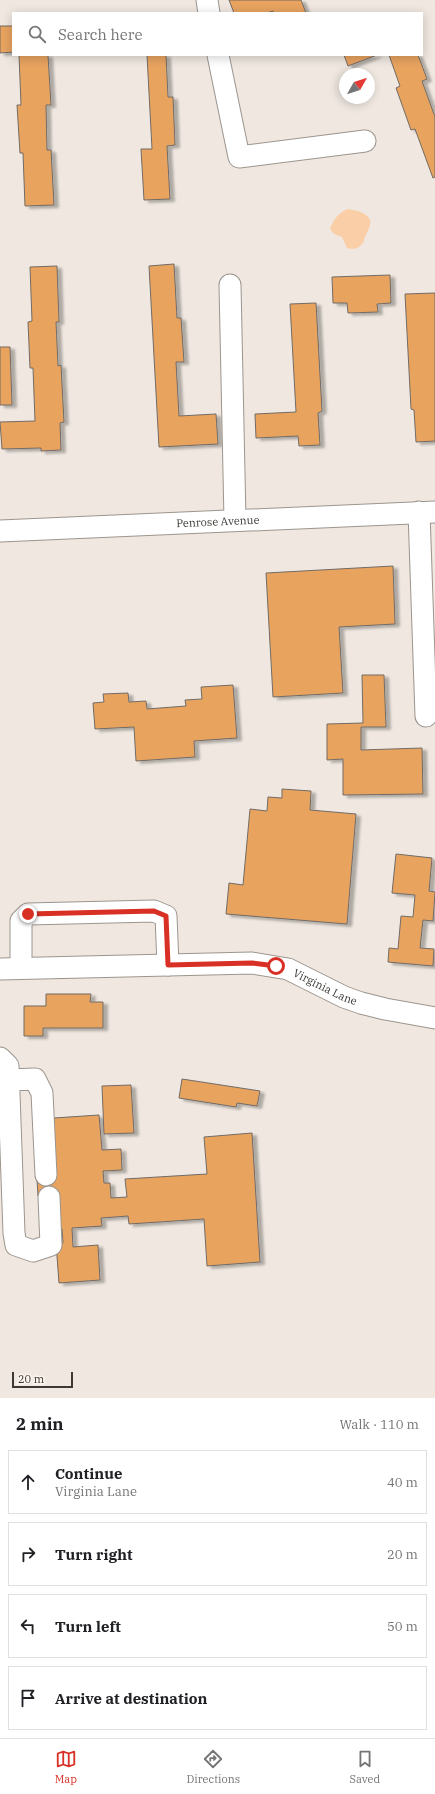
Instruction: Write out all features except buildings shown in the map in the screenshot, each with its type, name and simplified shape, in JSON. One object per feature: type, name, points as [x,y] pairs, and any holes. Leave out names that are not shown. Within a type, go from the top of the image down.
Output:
[{"type":"street","points":[[207,0],[209,12]]},
{"type":"street","points":[[218,56],[239,157],[365,141]]},
{"type":"street","points":[[230,285],[235,520]]},
{"type":"street","points":[[426,716],[427,512]]},
{"type":"street","name":"Penrose Avenue","points":[[0,531],[427,512]]},
{"type":"street","points":[[21,968],[21,921],[28,914],[154,911],[166,916],[168,965]]},
{"type":"street","name":"Virginia Lane","points":[[0,969],[252,963],[288,969],[317,982],[334,992],[361,1003],[435,1018]]},
{"type":"street","points":[[0,1058],[8,1066],[14,1233],[16,1245],[33,1251],[51,1245],[49,1197]]},
{"type":"street","points":[[8,1080],[35,1079],[42,1093],[46,1175]]},
{"type":"shaded area","points":[[348,209],[366,215],[370,220],[370,226],[363,242],[358,248],[354,249],[347,248],[342,237],[334,234],[330,229],[337,217]]},
{"type":"route","points":[[28,914],[154,911],[166,916],[168,965],[252,963],[276,966]]}]
